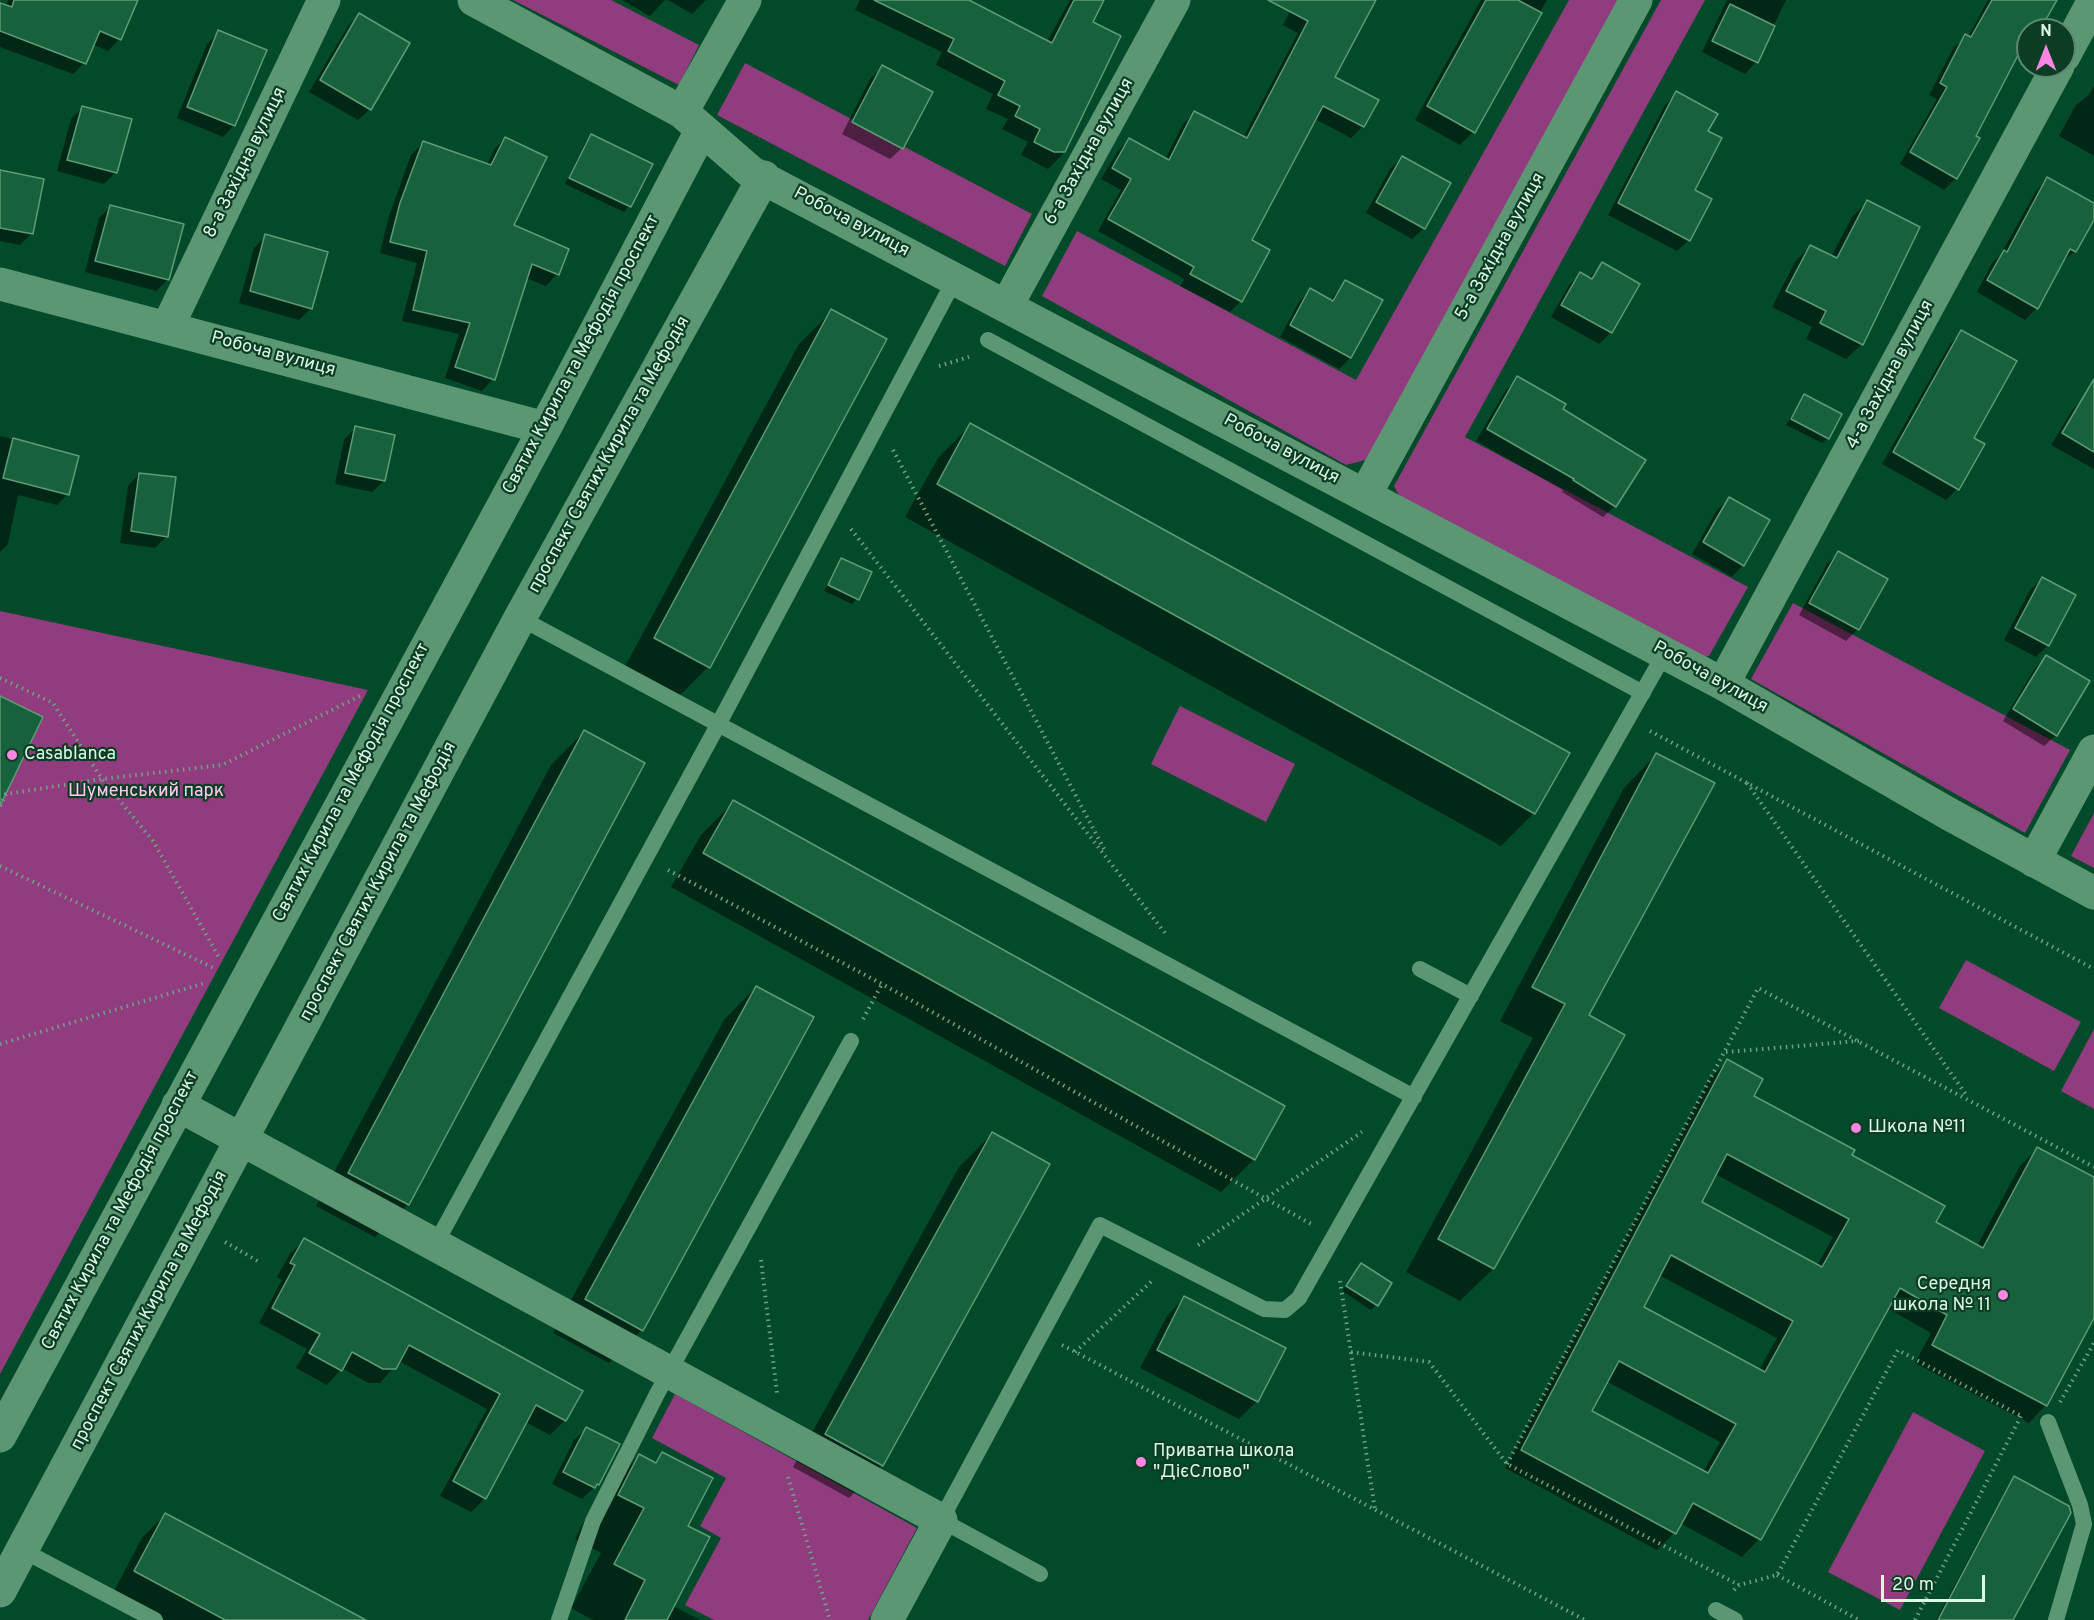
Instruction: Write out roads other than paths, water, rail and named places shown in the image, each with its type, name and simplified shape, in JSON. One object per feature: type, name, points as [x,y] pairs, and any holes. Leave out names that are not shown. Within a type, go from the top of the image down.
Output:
[{"type":"street","name":"8-а Західна вулиця","points":[[168,326],[324,0]]},
{"type":"street","name":"Робоча вулиця","points":[[474,0],[692,121],[735,160],[764,177],[1723,684],[2094,893]]},
{"type":"street","name":"Святих Кирила та Мефодія проспект","points":[[0,1436],[545,428],[692,121],[745,0]]},
{"type":"street","name":"6-а Західна вулиця","points":[[1007,305],[1174,0]]},
{"type":"street","name":"5-а Західна вулиця","points":[[1365,495],[1636,0]]},
{"type":"street","points":[[2076,34],[2094,0]]},
{"type":"street","name":"4-а Західна вулиця","points":[[1723,684],[2051,78]]},
{"type":"street","name":"проспект Святих Кирила та Мефодія","points":[[0,1591],[520,618],[764,177]]},
{"type":"street","name":"Робоча вулиця","points":[[0,284],[168,326],[545,428]]},
{"type":"street","points":[[2034,861],[2094,751]]},
{"type":"street","points":[[178,1104],[941,1520],[887,1620]]},
{"type":"lane","points":[[435,1245],[644,857],[718,725],[955,279]]},
{"type":"lane","points":[[995,344],[1643,693]]},
{"type":"lane","points":[[520,618],[1414,1097]]},
{"type":"lane","points":[[1040,1574],[941,1520],[1100,1225],[1264,1309],[1285,1310],[1299,1298],[1665,653]]},
{"type":"lane","points":[[1420,969],[1471,996]]},
{"type":"lane","points":[[559,1620],[593,1521],[669,1371],[851,1041]]},
{"type":"lane","points":[[2048,1422],[2080,1504],[2084,1524],[2056,1620]]},
{"type":"lane","points":[[22,1550],[155,1620]]},
{"type":"lane","points":[[1716,1610],[1735,1620]]},
{"type":"place","name":"Casablanca","points":[[12,755]]},
{"type":"place","name":"Школа №11","points":[[1856,1128]]},
{"type":"place","name":"Середня школа № 11","points":[[2003,1295]]},
{"type":"place","name":"Приватна школа \"ДієСлово\"","points":[[1141,1462]]},
{"type":"park label","name":"Шуменський парк","points":[[146,792]]}]
